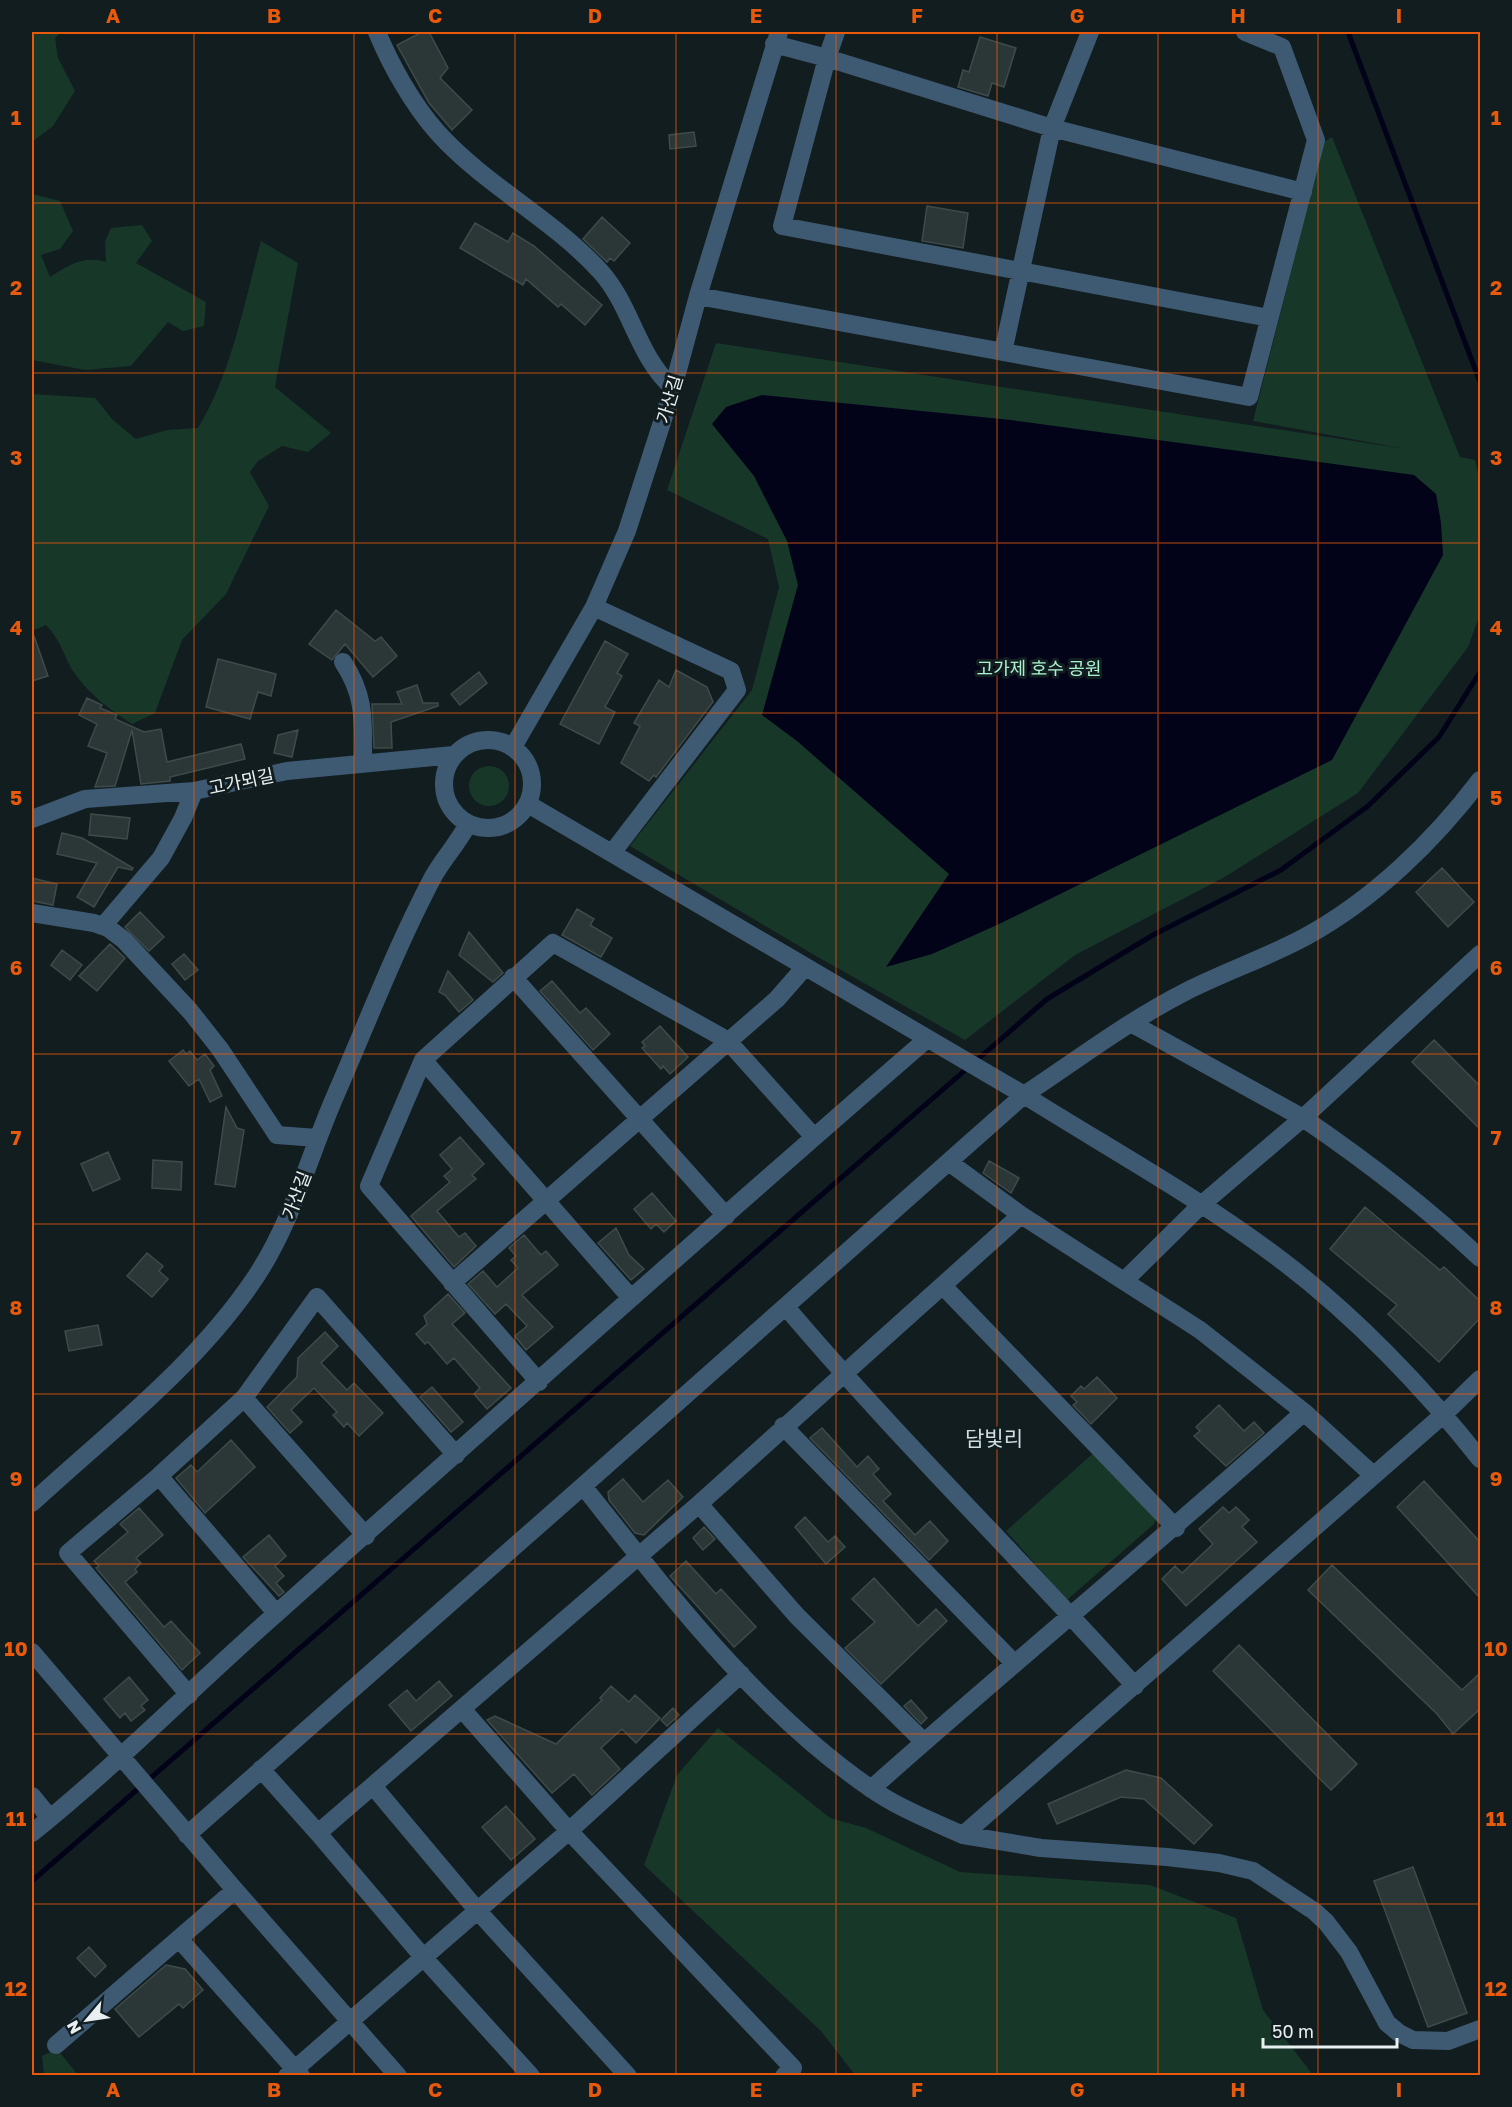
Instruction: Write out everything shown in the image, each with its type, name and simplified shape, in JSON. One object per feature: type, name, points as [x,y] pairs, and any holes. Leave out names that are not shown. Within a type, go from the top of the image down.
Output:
[{"type":"street","points":[[377,32],[413,99],[438,133],[477,169],[584,254],[603,274],[616,293],[650,361],[660,377],[673,388]]},
{"type":"street","points":[[836,32],[827,58],[783,226],[1269,318]]},
{"type":"street","points":[[1003,352],[1052,128],[1090,32]]},
{"type":"street","points":[[698,296],[1249,397],[1316,140],[1282,47],[1245,32]]},
{"type":"street","points":[[777,38],[827,58],[1052,128],[1303,192]]},
{"type":"street","name":"가산길","points":[[513,747],[594,607],[627,531],[673,388],[698,296],[777,38]]},
{"type":"street","points":[[594,607],[731,671],[737,690],[612,853]]},
{"type":"street","points":[[343,662],[358,686],[362,702],[363,762]]},
{"type":"street","points":[[482,740],[501,741],[513,747],[523,756],[531,773],[532,792],[528,804],[514,820],[496,828],[482,828],[468,824],[453,811],[444,793],[443,779],[454,755],[464,746],[482,740]]},
{"type":"street","name":"고가뫼길","points":[[32,819],[85,799],[194,791],[286,771],[454,755]]},
{"type":"street","points":[[187,1834],[950,1163],[1024,1095],[1131,1023],[1185,992],[1305,937],[1352,907],[1391,876],[1463,804],[1480,780]]},
{"type":"street","points":[[103,926],[161,858],[183,818],[194,791]]},
{"type":"street","points":[[528,804],[1006,1084],[1201,1206],[1282,1260],[1368,1336],[1444,1414],[1480,1459]]},
{"type":"street","name":"가산길","points":[[32,1503],[214,1333],[256,1277],[289,1216],[317,1138],[406,932],[435,875],[468,824]]},
{"type":"street","points":[[32,913],[103,926],[124,940],[190,1011],[220,1049],[278,1135],[317,1138]]},
{"type":"street","points":[[539,1382],[369,1186],[423,1060],[513,977],[553,943],[728,1040],[814,1137]]},
{"type":"street","points":[[1125,1280],[1201,1206],[1303,1118],[1480,954]]},
{"type":"street","points":[[452,1283],[777,999],[805,967]]},
{"type":"street","points":[[513,977],[726,1216]]},
{"type":"street","points":[[1131,1023],[1303,1118],[1369,1163],[1428,1209],[1480,1258]]},
{"type":"street","points":[[32,1833],[125,1762],[189,1695],[276,1613],[366,1536],[814,1137],[933,1043]]},
{"type":"street","points":[[423,1060],[631,1298]]},
{"type":"street","points":[[950,1163],[1021,1215],[1200,1330],[1304,1412],[1373,1475]]},
{"type":"street","points":[[318,1833],[699,1504],[783,1426],[1021,1215]]},
{"type":"street","points":[[943,1286],[1176,1528]]},
{"type":"street","points":[[189,1695],[68,1553],[159,1476],[244,1398],[317,1297],[456,1455]]},
{"type":"street","points":[[786,1307],[843,1374],[1135,1686]]},
{"type":"street","points":[[963,1835],[1444,1414],[1480,1379]]},
{"type":"street","points":[[244,1398],[366,1536]]},
{"type":"street","points":[[871,1789],[1014,1663],[1176,1528],[1304,1412]]},
{"type":"street","points":[[783,1426],[1014,1663]]},
{"type":"street","points":[[159,1476],[276,1613]]},
{"type":"street","points":[[583,1486],[639,1556],[741,1674],[798,1730],[871,1789],[963,1835],[1041,1848],[1188,1859],[1253,1871],[1314,1911],[1326,1922],[1348,1952],[1388,2023],[1399,2034],[1413,2040],[1448,2041],[1480,2029]]},
{"type":"street","points":[[699,1504],[797,1616],[924,1742]]},
{"type":"street","points":[[32,1652],[235,1890],[398,2076]]},
{"type":"street","points":[[180,1940],[295,2073],[350,2021],[569,1831],[741,1674]]},
{"type":"street","points":[[462,1709],[569,1831],[793,2068],[784,2076]]},
{"type":"street","points":[[261,1769],[424,1958],[531,2076]]},
{"type":"street","points":[[373,1786],[477,1910],[628,2076]]},
{"type":"street","points":[[32,1796],[50,1818]]},
{"type":"street","points":[[56,2045],[235,1890]]},
{"type":"green space","points":[[32,32],[61,32],[55,38],[58,58],[75,91],[53,126],[32,142]]},
{"type":"green space","name":"고가제 호수 공원","points":[[1332,137],[1460,457],[1475,460],[1480,482],[1480,614],[1468,647],[1358,793],[1223,878],[1075,955],[965,1040],[816,956],[630,846],[752,690],[779,587],[768,539],[667,490],[716,343],[1406,449],[1253,421],[1324,142]]},
{"type":"green space","points":[[32,194],[60,201],[73,231],[60,249],[41,255],[50,277],[77,262],[98,260],[106,262],[105,241],[111,228],[142,225],[152,241],[136,263],[206,302],[204,326],[183,331],[168,322],[131,366],[85,370],[32,360]]},
{"type":"green space","points":[[261,241],[298,263],[275,387],[331,433],[308,452],[282,446],[258,461],[250,472],[269,506],[226,594],[182,640],[155,713],[132,724],[87,689],[75,674],[56,638],[46,625],[32,631],[32,394],[95,398],[113,420],[136,439],[167,430],[198,428],[220,384],[228,361]]},
{"type":"green space","points":[[489,766],[503,772],[509,786],[503,800],[489,806],[475,800],[469,786],[475,772]]},
{"type":"green space","points":[[1098,1449],[1157,1516],[1154,1524],[1067,1600],[1006,1531]]},
{"type":"green space","points":[[718,1728],[830,1818],[866,1828],[960,1872],[1150,1885],[1236,1918],[1263,2010],[1313,2075],[855,2075],[821,2031],[644,1865],[677,1775]]},
{"type":"green space","points":[[57,2049],[78,2075],[44,2075],[42,2056]]},
{"type":"water","name":"고가제 호수 공원","points":[[762,395],[1011,420],[1414,475],[1436,494],[1443,555],[1332,760],[997,925],[932,954],[886,967],[949,874],[797,741],[762,715],[798,585],[787,541],[754,476],[712,424],[726,407]]},
{"type":"building","points":[[422,32],[429,32],[448,68],[440,78],[472,110],[452,130],[429,103],[397,45]]},
{"type":"building","points":[[980,37],[1016,48],[1004,87],[992,83],[988,96],[958,87],[963,70],[969,72]]},
{"type":"building","points":[[694,132],[696,146],[670,149],[669,135]]},
{"type":"building","points":[[927,206],[968,213],[963,248],[922,241]]},
{"type":"building","points":[[602,217],[630,243],[614,261],[610,258],[607,262],[583,239]]},
{"type":"building","points":[[475,223],[508,242],[513,233],[534,246],[602,305],[585,325],[561,304],[558,307],[526,279],[523,285],[460,248]]},
{"type":"building","points":[[336,610],[375,641],[381,637],[397,656],[373,677],[345,644],[332,660],[309,644]]},
{"type":"building","points":[[34,636],[48,676],[32,681],[32,637]]},
{"type":"building","points":[[605,641],[628,654],[617,673],[622,676],[605,707],[615,712],[599,744],[560,724]]},
{"type":"building","points":[[218,659],[276,674],[271,696],[258,692],[250,719],[206,707]]},
{"type":"building","points":[[676,670],[707,687],[713,702],[656,777],[654,775],[649,781],[621,763],[640,726],[634,723],[659,680],[669,687]]},
{"type":"building","points":[[479,672],[487,683],[460,705],[451,694]]},
{"type":"building","points":[[417,685],[423,703],[438,703],[438,706],[391,722],[392,748],[374,748],[372,704],[402,704],[397,692]]},
{"type":"building","points":[[87,698],[102,705],[100,708],[117,715],[115,719],[144,732],[161,729],[167,762],[241,744],[245,759],[170,777],[170,781],[141,784],[132,730],[115,786],[95,787],[107,753],[88,746],[97,724],[79,715]]},
{"type":"building","points":[[298,730],[292,757],[274,753],[278,735]]},
{"type":"building","points":[[91,814],[130,818],[127,839],[89,835]]},
{"type":"building","points":[[62,833],[82,838],[133,868],[132,870],[118,867],[94,907],[77,897],[97,863],[57,854]]},
{"type":"building","points":[[1442,868],[1474,902],[1448,927],[1416,892]]},
{"type":"building","points":[[32,878],[57,884],[53,905],[32,901]]},
{"type":"building","points":[[577,909],[594,919],[590,925],[612,938],[601,957],[562,935]]},
{"type":"building","points":[[140,912],[164,937],[149,951],[125,927]]},
{"type":"building","points":[[469,932],[503,973],[493,982],[459,955]]},
{"type":"building","points":[[110,944],[125,958],[97,991],[79,976]]},
{"type":"building","points":[[62,950],[82,965],[70,980],[51,965]]},
{"type":"building","points":[[184,954],[198,970],[185,980],[172,964]]},
{"type":"building","points":[[448,971],[473,1000],[459,1012],[445,995],[439,992]]},
{"type":"building","points":[[552,981],[580,1013],[586,1008],[610,1034],[593,1050],[540,991]]},
{"type":"building","points":[[660,1026],[688,1057],[670,1074],[663,1066],[661,1069],[642,1048],[645,1046],[642,1042]]},
{"type":"building","points":[[1434,1040],[1480,1086],[1480,1129],[1412,1062]]},
{"type":"building","points":[[183,1050],[186,1054],[190,1051],[197,1060],[205,1054],[214,1066],[210,1070],[222,1096],[210,1102],[199,1079],[189,1086],[169,1061]]},
{"type":"building","points":[[226,1107],[237,1128],[244,1130],[235,1187],[215,1184]]},
{"type":"building","points":[[460,1137],[484,1164],[472,1175],[476,1179],[437,1211],[459,1237],[465,1233],[476,1246],[454,1267],[411,1216],[450,1182],[444,1176],[452,1169],[440,1155]]},
{"type":"building","points":[[108,1152],[120,1179],[93,1191],[81,1164]]},
{"type":"building","points":[[153,1160],[182,1162],[181,1190],[152,1188]]},
{"type":"building","points":[[989,1161],[1019,1178],[1011,1193],[983,1173]]},
{"type":"building","points":[[652,1193],[676,1221],[664,1232],[656,1224],[651,1229],[634,1209]]},
{"type":"building","points":[[1365,1207],[1440,1270],[1444,1267],[1480,1301],[1480,1318],[1439,1362],[1388,1314],[1397,1305],[1330,1249]]},
{"type":"building","points":[[616,1228],[629,1255],[644,1269],[631,1280],[598,1243]]},
{"type":"building","points":[[524,1235],[541,1255],[546,1251],[558,1265],[522,1295],[553,1327],[526,1350],[515,1336],[527,1326],[506,1304],[495,1314],[468,1284],[483,1271],[497,1287],[518,1268],[511,1260],[516,1256],[509,1248]]},
{"type":"building","points":[[147,1253],[163,1266],[159,1271],[168,1279],[152,1297],[127,1276]]},
{"type":"building","points":[[448,1294],[465,1313],[452,1324],[511,1388],[487,1409],[474,1394],[480,1388],[454,1358],[447,1364],[428,1342],[425,1344],[416,1334],[427,1324],[424,1316]]},
{"type":"building","points":[[98,1325],[102,1345],[69,1351],[65,1331]]},
{"type":"building","points":[[325,1332],[338,1346],[321,1363],[347,1390],[354,1383],[383,1413],[359,1436],[347,1423],[344,1427],[333,1415],[337,1412],[314,1388],[291,1410],[302,1422],[290,1433],[267,1407],[297,1377],[298,1358]]},
{"type":"building","points":[[1097,1377],[1117,1398],[1091,1424],[1073,1405],[1077,1402],[1071,1396],[1081,1386],[1084,1389]]},
{"type":"building","points":[[432,1387],[463,1422],[451,1432],[420,1397]]},
{"type":"building","points":[[1219,1405],[1244,1431],[1254,1422],[1264,1433],[1226,1466],[1194,1436],[1200,1431],[1196,1427]]},
{"type":"building","points":[[822,1428],[857,1467],[868,1456],[879,1469],[873,1474],[891,1494],[883,1501],[915,1535],[930,1521],[948,1541],[929,1560],[810,1438]]},
{"type":"building","points":[[231,1440],[255,1467],[205,1513],[176,1478],[191,1465],[197,1472]]},
{"type":"building","points":[[623,1479],[643,1502],[668,1480],[683,1497],[644,1535],[635,1533],[609,1500],[608,1492]]},
{"type":"building","points":[[1424,1481],[1480,1542],[1480,1598],[1397,1507]]},
{"type":"building","points":[[1223,1507],[1229,1513],[1236,1507],[1249,1520],[1242,1527],[1257,1542],[1186,1606],[1162,1579],[1175,1566],[1182,1573],[1213,1544],[1199,1529]]},
{"type":"building","points":[[139,1508],[163,1535],[136,1558],[141,1563],[135,1569],[137,1572],[125,1582],[164,1627],[171,1621],[200,1653],[182,1670],[96,1568],[99,1566],[94,1561],[128,1532],[120,1524]]},
{"type":"building","points":[[805,1517],[828,1542],[835,1536],[845,1547],[826,1564],[795,1527]]},
{"type":"building","points":[[704,1527],[715,1539],[703,1550],[693,1538]]},
{"type":"building","points":[[269,1535],[286,1556],[275,1566],[284,1576],[276,1583],[284,1592],[279,1596],[243,1557]]},
{"type":"building","points":[[686,1561],[716,1594],[721,1589],[756,1627],[734,1647],[670,1576]]},
{"type":"building","points":[[1332,1565],[1462,1690],[1480,1673],[1480,1709],[1453,1734],[1437,1714],[1308,1590]]},
{"type":"building","points":[[874,1578],[918,1626],[936,1609],[947,1621],[881,1684],[845,1648],[875,1622],[852,1599]]},
{"type":"building","points":[[1239,1645],[1357,1764],[1331,1790],[1213,1671]]},
{"type":"building","points":[[129,1677],[148,1700],[141,1706],[145,1710],[131,1721],[125,1713],[120,1718],[104,1699]]},
{"type":"building","points":[[439,1681],[452,1696],[411,1731],[389,1705],[407,1690],[416,1701]]},
{"type":"building","points":[[611,1686],[629,1702],[635,1695],[660,1718],[636,1743],[622,1729],[601,1748],[620,1769],[592,1795],[574,1774],[552,1793],[487,1720],[495,1716],[556,1744],[602,1700],[600,1698]]},
{"type":"building","points":[[911,1700],[927,1718],[921,1724],[904,1706]]},
{"type":"building","points":[[673,1708],[679,1715],[667,1726],[661,1720]]},
{"type":"building","points":[[1126,1770],[1161,1778],[1212,1825],[1194,1844],[1144,1799],[1121,1797],[1057,1824],[1048,1804]]},
{"type":"building","points":[[506,1806],[535,1839],[511,1860],[482,1827]]},
{"type":"building","points":[[1413,1867],[1467,2013],[1428,2027],[1374,1881]]},
{"type":"building","points":[[89,1947],[106,1966],[95,1977],[77,1958]]},
{"type":"building","points":[[166,1965],[185,1969],[203,1990],[183,2008],[179,2004],[139,2037],[115,2009]]},
{"type":"waterway","points":[[1348,32],[1480,382]]},
{"type":"waterway","points":[[32,1881],[1047,999],[1153,935],[1281,870],[1368,806],[1439,737],[1480,672]]},
{"type":"district","name":"담빛리","points":[[994,1438]]}]
